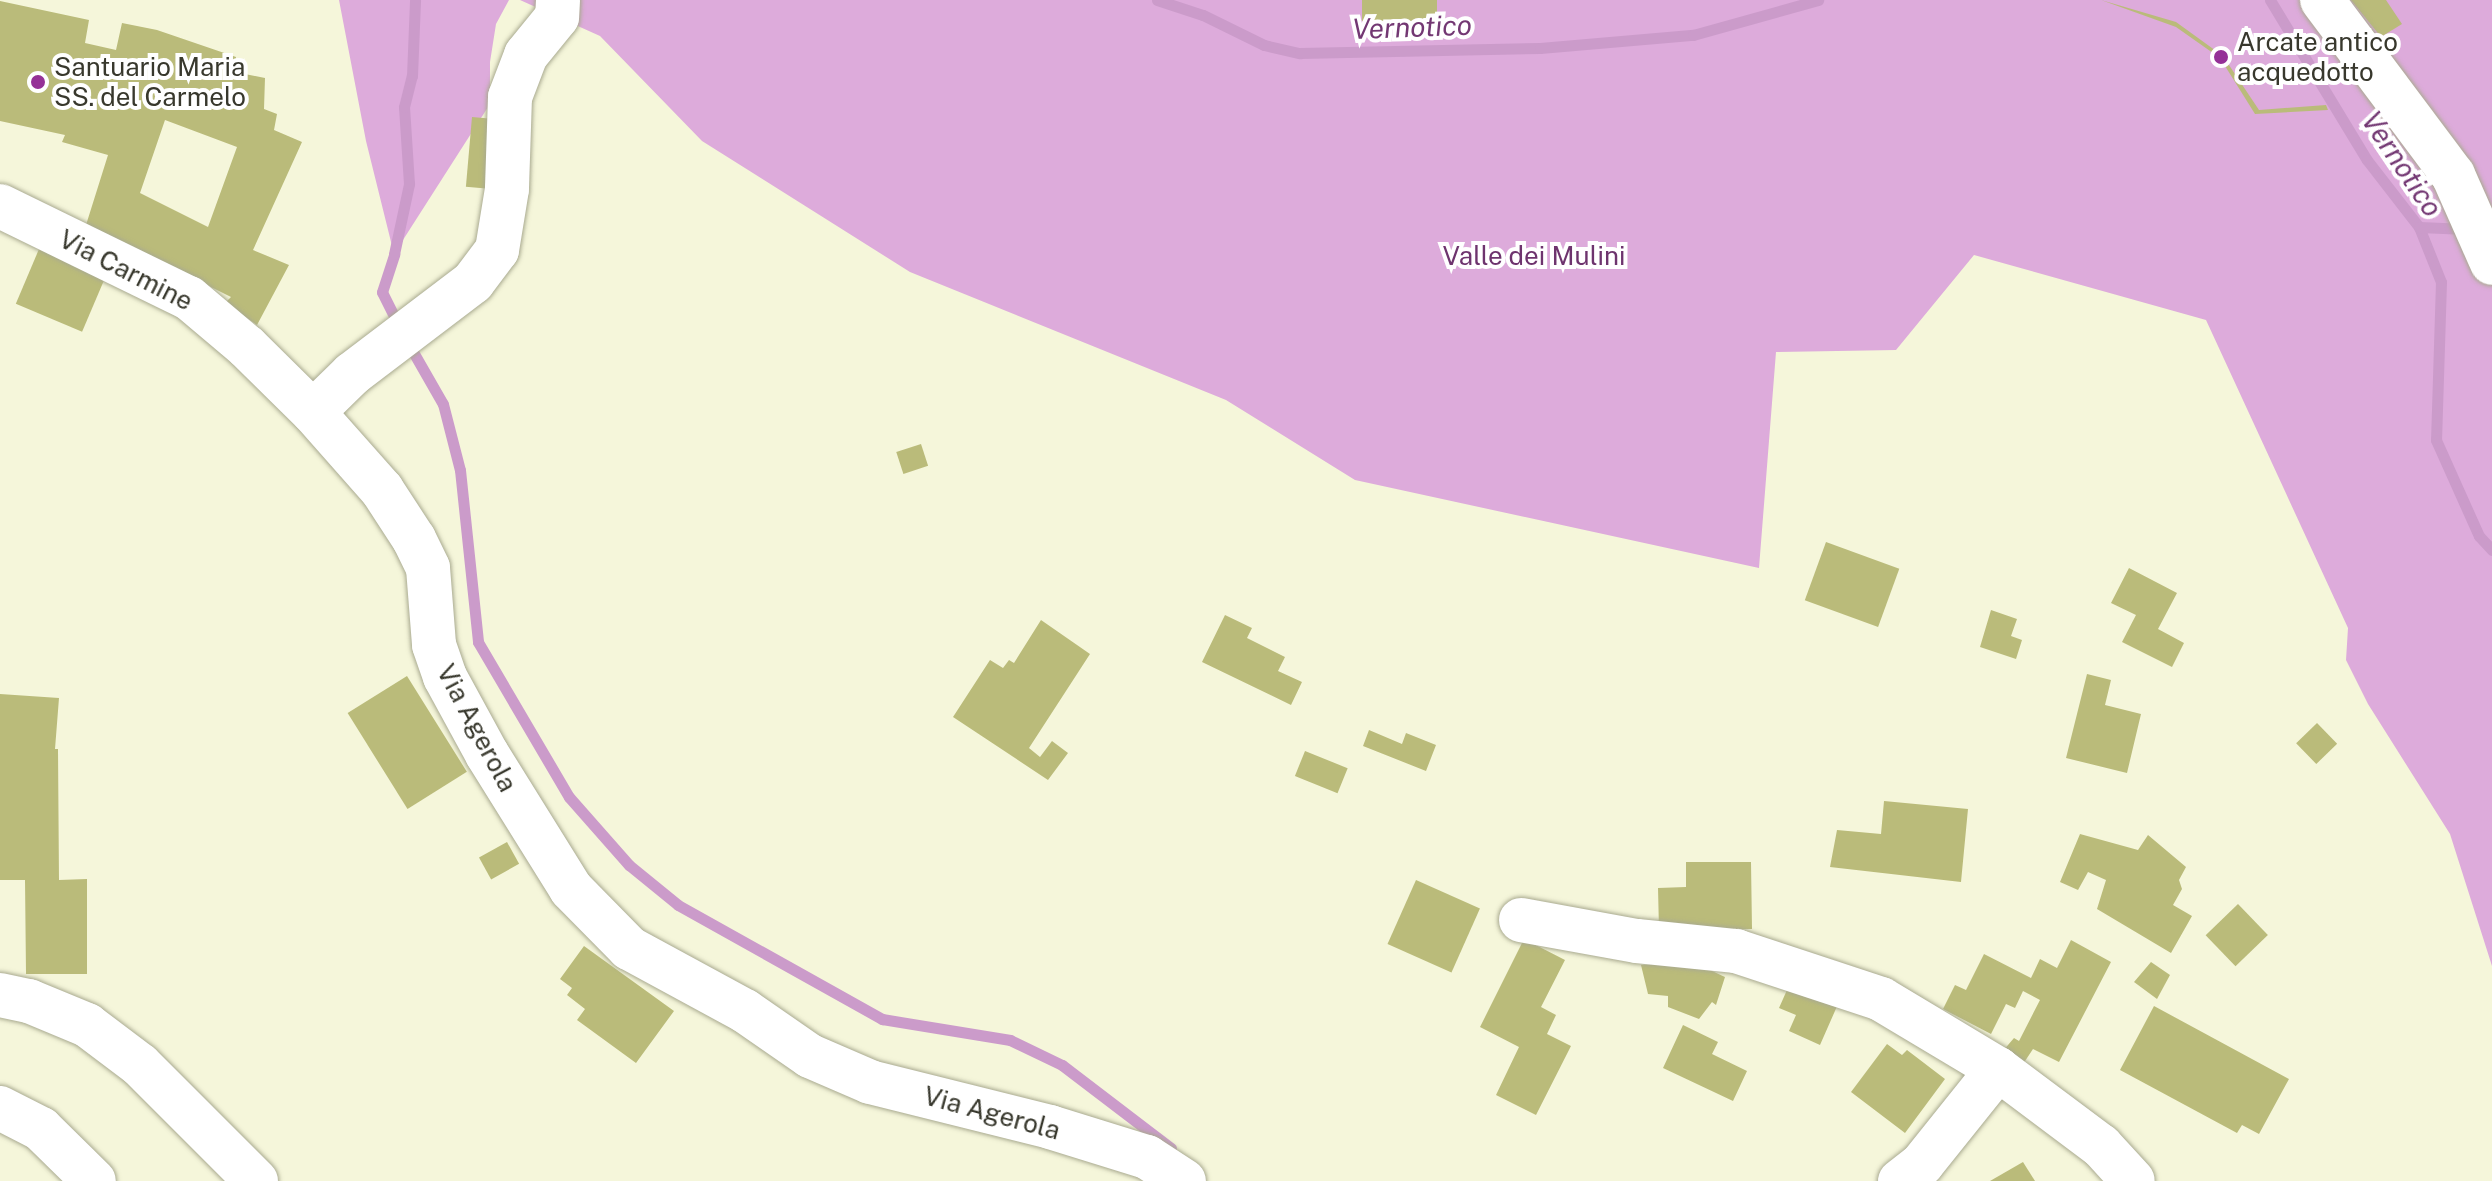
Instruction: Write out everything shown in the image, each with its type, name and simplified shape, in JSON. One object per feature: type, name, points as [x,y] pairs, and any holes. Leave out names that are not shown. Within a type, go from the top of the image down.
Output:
[{"type":"street","points":[[313,412],[352,374],[473,282],[497,250],[507,189],[510,97],[526,55],[557,17],[558,0]]},
{"type":"street","points":[[2322,0],[2453,175],[2492,262]]},
{"type":"street","name":"Via Carmine","points":[[0,206],[189,298],[247,347],[313,412]]},
{"type":"street","name":"Via Agerola","points":[[313,412],[382,490],[414,539],[428,568],[437,656],[445,677],[487,754],[571,889],[629,948],[745,1011],[810,1056],[858,1077],[1050,1127],[1147,1157],[1184,1181]]},
{"type":"street","points":[[1521,920],[1637,941],[1736,951],[1881,999],[1998,1069],[2101,1146],[2133,1181]]},
{"type":"street","points":[[0,995],[29,1001],[87,1025],[140,1065],[256,1181]]},
{"type":"street","points":[[1900,1181],[1922,1164],[1998,1069]]},
{"type":"street","points":[[0,1108],[41,1129],[94,1181]]},
{"type":"green space","points":[[339,0],[509,0],[496,24],[490,62],[490,104],[394,254],[366,141]]},
{"type":"green space","name":"Valle dei Mulini","points":[[520,0],[2492,0],[2492,966],[2450,834],[2368,704],[2346,660],[2348,628],[2206,320],[1974,255],[1896,350],[1776,352],[1759,568],[1355,480],[1226,400],[910,272],[702,141],[600,36]]},
{"type":"building","points":[[1362,0],[1437,0],[1437,21],[1362,21]]},
{"type":"building","name":"Arcate antico acquedotto","points":[[2101,0],[2176,22],[2223,56],[2259,110],[2326,105],[2328,110],[2255,114],[2220,58],[2176,27]]},
{"type":"building","points":[[2351,0],[2386,0],[2402,24],[2381,37]]},
{"type":"building","points":[[0,1],[89,20],[85,43],[116,50],[122,23],[157,30],[236,57],[235,72],[265,78],[264,109],[277,114],[274,130],[302,142],[253,250],[289,265],[257,325],[225,303],[231,297],[86,225],[108,155],[62,142],[65,135],[0,121]],"holes":[[[165,120],[237,147],[208,227],[140,193]]]},
{"type":"building","points":[[472,117],[495,119],[489,189],[466,187]]},
{"type":"building","points":[[42,242],[108,270],[82,332],[16,304]]},
{"type":"building","points":[[921,444],[928,466],[903,474],[896,452]]},
{"type":"building","points":[[1826,542],[1899,569],[1878,627],[1805,600]]},
{"type":"building","points":[[2129,568],[2177,593],[2158,629],[2184,643],[2172,667],[2122,642],[2136,615],[2111,603]]},
{"type":"building","points":[[1991,610],[2017,619],[2011,636],[2022,640],[2016,659],[1980,647]]},
{"type":"building","points":[[1225,615],[1252,628],[1247,638],[1285,657],[1278,671],[1302,682],[1291,705],[1202,662]]},
{"type":"building","points":[[1041,620],[1090,654],[1029,748],[1040,757],[1052,741],[1068,753],[1048,780],[953,717],[990,660],[1003,668],[1009,660],[1014,663]]},
{"type":"building","points":[[2087,674],[2111,680],[2105,705],[2141,714],[2127,773],[2066,758]]},
{"type":"building","points":[[407,676],[467,772],[408,809],[348,713]]},
{"type":"building","points":[[0,694],[59,698],[55,749],[58,749],[59,880],[87,879],[87,974],[26,974],[25,880],[0,880]]},
{"type":"building","points":[[2317,723],[2337,744],[2316,764],[2296,743]]},
{"type":"building","points":[[1369,730],[1402,744],[1406,733],[1436,745],[1426,771],[1363,746]]},
{"type":"building","points":[[1305,751],[1348,768],[1338,793],[1295,776]]},
{"type":"building","points":[[1884,801],[1968,809],[1961,882],[1830,867],[1837,830],[1881,834]]},
{"type":"building","points":[[2080,834],[2138,850],[2148,835],[2186,867],[2179,880],[2182,889],[2173,905],[2192,916],[2171,953],[2097,909],[2106,880],[2088,872],[2078,890],[2060,882]]},
{"type":"building","points":[[507,842],[519,864],[491,879],[479,858]]},
{"type":"building","points":[[1686,862],[1751,862],[1752,929],[1659,930],[1658,888],[1686,887]]},
{"type":"building","points":[[1416,880],[1480,908],[1451,972],[1388,944]]},
{"type":"building","points":[[2238,904],[2268,935],[2236,966],[2206,935]]},
{"type":"building","points":[[1524,939],[1565,960],[1541,1007],[1556,1015],[1547,1034],[1571,1046],[1536,1115],[1496,1095],[1519,1047],[1480,1027]]},
{"type":"building","points":[[2071,940],[2111,962],[2059,1062],[2033,1049],[2023,1064],[2002,1052],[2014,1038],[2019,1041],[2040,1000],[2023,991],[2015,1008],[2006,1004],[1991,1034],[1943,1009],[1955,985],[1966,990],[1984,954],[2031,978],[2040,959],[2057,968]]},
{"type":"building","points":[[584,946],[674,1011],[636,1063],[577,1020],[585,1009],[567,995],[572,988],[560,979]]},
{"type":"building","points":[[2151,962],[2170,975],[2157,999],[2134,982]]},
{"type":"building","points":[[1713,964],[1712,971],[1725,977],[1716,1005],[1712,1002],[1699,1019],[1668,1007],[1668,996],[1648,994],[1641,965]]},
{"type":"building","points":[[1791,981],[1842,995],[1820,1045],[1789,1031],[1796,1015],[1779,1008]]},
{"type":"building","points":[[2154,1006],[2289,1079],[2259,1134],[2242,1125],[2237,1133],[2120,1070]]},
{"type":"building","points":[[1683,1025],[1718,1042],[1712,1054],[1747,1071],[1733,1101],[1663,1068]]},
{"type":"building","points":[[1887,1044],[1902,1055],[1907,1050],[1945,1079],[1905,1133],[1851,1092]]},
{"type":"building","points":[[2023,1162],[2035,1181],[1990,1181]]},
{"type":"waterway","points":[[400,328],[382,292],[394,254],[409,184],[404,107],[412,76],[415,0]]},
{"type":"waterway","name":"Vernotico","points":[[1157,0],[1203,15],[1264,45],[1300,53],[1540,48],[1693,35],[1818,0]]},
{"type":"waterway","name":"Vernotico","points":[[2270,0],[2367,160],[2419,227],[2441,282],[2436,440],[2479,536],[2492,550]]},
{"type":"waterway","points":[[2419,227],[2467,229]]},
{"type":"waterway","points":[[408,343],[443,404],[460,470],[478,642],[569,797],[629,865],[678,905],[882,1019],[1010,1040],[1062,1065],[1171,1148]]},
{"type":"place","name":"Arcate antico acquedotto","points":[[2221,57]]},
{"type":"place","name":"Santuario Maria SS. del Carmelo","points":[[38,82]]}]
